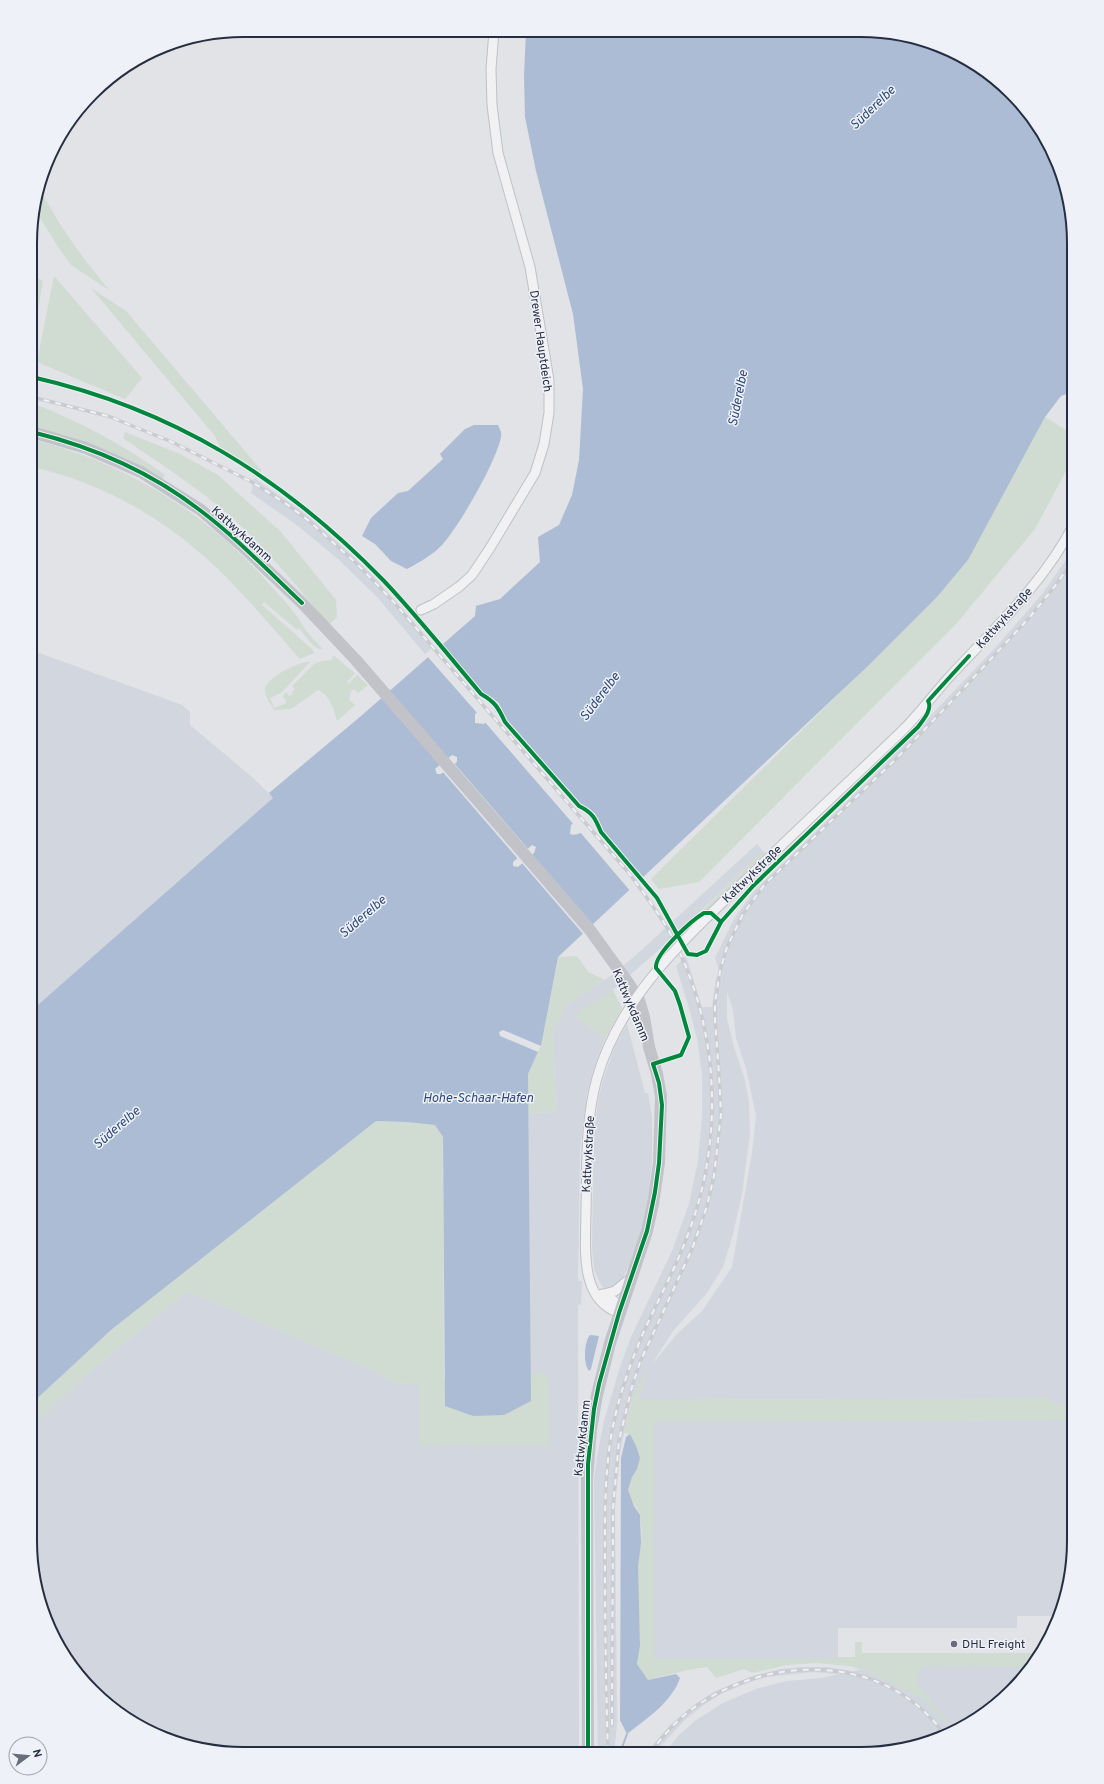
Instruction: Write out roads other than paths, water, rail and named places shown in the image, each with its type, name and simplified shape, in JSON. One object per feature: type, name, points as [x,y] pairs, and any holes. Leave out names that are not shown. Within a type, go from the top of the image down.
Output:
[{"type":"main road","name":"Kattwykdamm","points":[[37,433],[67,441],[122,463],[158,482],[201,510],[242,546],[302,603],[345,647],[590,930],[613,962],[627,986],[649,1047],[653,1064],[652,1074],[660,1122],[659,1163],[647,1231],[619,1313],[594,1409],[588,1464],[588,1747]]},
{"type":"street","name":"Drewer Hauptdeich","points":[[421,610],[434,604],[460,586],[472,575],[490,548],[535,473],[544,444],[549,413],[549,380],[530,267],[498,153],[492,97],[491,69],[494,37]]},
{"type":"street","name":"Kattwykstraße","points":[[619,1313],[599,1300],[600,1294],[591,1286],[587,1273],[586,1210],[588,1130],[593,1093],[607,1050],[620,1022],[634,1000],[663,964],[730,896],[903,730],[938,689],[1019,602],[1050,564],[1067,536]]},
{"type":"street","points":[[600,1294],[613,1293],[632,1277]]},
{"type":"water","points":[[526,37],[874,37],[914,44],[952,58],[997,88],[1016,107],[1046,152],[1056,177],[1063,203],[1067,230],[1067,394],[1061,396],[1045,417],[968,560],[937,597],[869,665],[558,957],[541,1046],[503,1030],[499,1032],[500,1036],[538,1052],[528,1074],[531,1401],[504,1415],[473,1416],[445,1406],[443,1137],[435,1125],[376,1121],[111,1330],[37,1399],[37,1006],[273,798],[269,793],[361,716],[475,616],[476,606],[500,599],[540,562],[538,537],[559,525],[572,495],[579,460],[583,389],[573,314],[536,171],[525,117],[524,76]],"holes":[[[490,702],[498,702],[500,706],[484,724],[475,723],[475,714]],[[452,755],[457,757],[457,762],[441,774],[437,774],[435,769]],[[588,812],[595,813],[591,826],[578,834],[570,834],[571,825]],[[532,845],[536,847],[534,853],[518,867],[513,866],[513,862]]]},
{"type":"water","points":[[474,425],[498,425],[501,431],[501,436],[492,462],[467,509],[442,545],[430,556],[407,569],[391,561],[375,544],[362,536],[371,518],[398,493],[408,491],[443,459],[440,454],[465,429]]},
{"type":"water","points":[[590,1335],[599,1336],[591,1369],[589,1371],[587,1368],[585,1353],[586,1343]]},
{"type":"water","points":[[630,1434],[640,1458],[628,1490],[634,1506],[640,1515],[641,1543],[638,1567],[640,1645],[637,1664],[648,1680],[676,1674],[680,1678],[671,1695],[665,1702],[627,1734],[620,1720],[621,1458],[626,1437]]},
{"type":"waterway","points":[[622,1747],[627,1734]]},
{"type":"railway","points":[[37,398],[108,416],[172,442],[252,482],[288,505],[309,521],[358,565],[391,599],[628,872],[670,933],[687,969],[699,1006],[707,1044],[712,1083],[712,1122],[707,1161],[699,1200],[687,1237],[645,1329],[631,1365],[619,1401],[610,1443],[605,1529],[605,1635],[608,1747]]},
{"type":"railway","points":[[612,1725],[613,1509],[619,1440],[632,1387],[640,1362],[692,1249],[707,1206],[714,1176],[721,1114],[715,1003],[720,971],[727,947],[743,914],[765,884],[896,759],[947,706],[1029,618],[1067,569]]},
{"type":"railway","points":[[655,1747],[668,1731],[688,1712],[704,1701],[729,1688],[756,1678],[783,1672],[812,1670],[840,1672],[867,1678],[893,1689],[917,1705],[936,1723],[941,1731]]},
{"type":"place","name":"DHL Freight","points":[[954,1644]]},
{"type":"water label","name":"Süderelbe","points":[[872,107]]},
{"type":"water label","name":"Süderelbe","points":[[737,398]]},
{"type":"water label","name":"Süderelbe","points":[[599,696]]},
{"type":"water label","name":"Süderelbe","points":[[362,916]]},
{"type":"water label","name":"Hohe-Schaar-Hafen","points":[[478,1097]]},
{"type":"water label","name":"Süderelbe","points":[[116,1127]]}]
